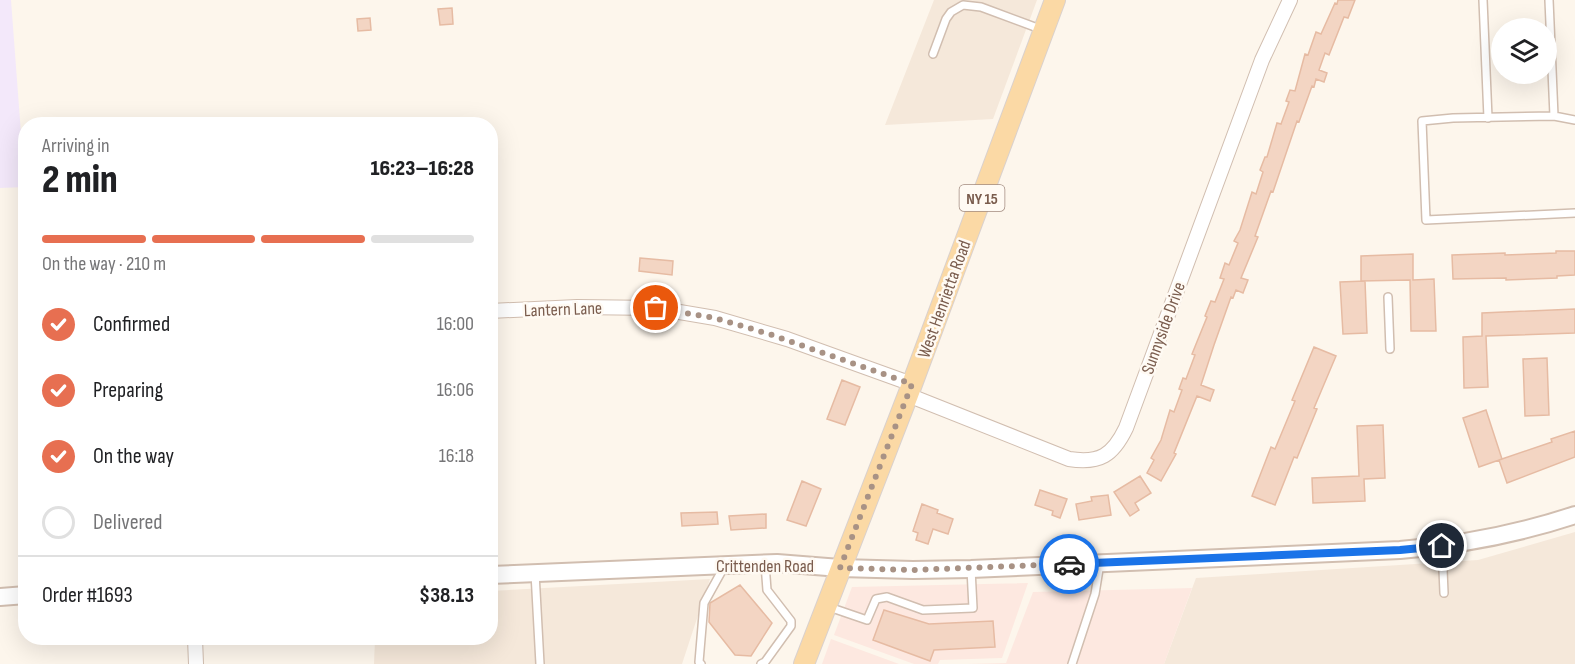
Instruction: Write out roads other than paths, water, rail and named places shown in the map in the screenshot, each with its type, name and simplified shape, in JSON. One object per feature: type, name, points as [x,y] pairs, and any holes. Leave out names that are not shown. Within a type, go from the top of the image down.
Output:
[{"type":"main road","name":"West Henrietta Road","points":[[804,664],[910,390],[1055,0]]},
{"type":"street","name":"Sunnyside Drive","points":[[910,390],[1069,459],[1094,460],[1109,454],[1115,448],[1126,428],[1262,60],[1290,0]]},
{"type":"street","name":"Lantern Lane","points":[[498,311],[577,307],[656,308],[715,318],[787,339],[910,390]]},
{"type":"street","name":"Crittenden Road","points":[[498,575],[765,564],[913,570],[971,569],[1400,550],[1490,538],[1575,515]]},
{"type":"street","points":[[0,597],[18,596]]},
{"type":"street","points":[[195,645],[196,664]]},
{"type":"lane","points":[[1483,0],[1488,118]]},
{"type":"lane","points":[[1549,0],[1554,116]]},
{"type":"lane","points":[[933,54],[946,19],[951,12],[963,5],[981,7],[1044,30]]},
{"type":"lane","points":[[1575,120],[1554,116],[1453,118],[1422,121],[1426,220],[1575,213]]},
{"type":"lane","points":[[1388,297],[1390,349]]},
{"type":"lane","points":[[1442,546],[1444,593]]},
{"type":"lane","points":[[1072,664],[1095,594],[1100,563]]},
{"type":"lane","points":[[761,664],[765,662],[791,626],[791,621],[766,590],[765,564]]},
{"type":"lane","points":[[701,664],[699,662],[704,603],[725,565]]},
{"type":"lane","points":[[826,606],[867,620],[876,599],[887,597],[923,610],[972,608],[971,569]]},
{"type":"lane","points":[[535,573],[540,664]]}]
